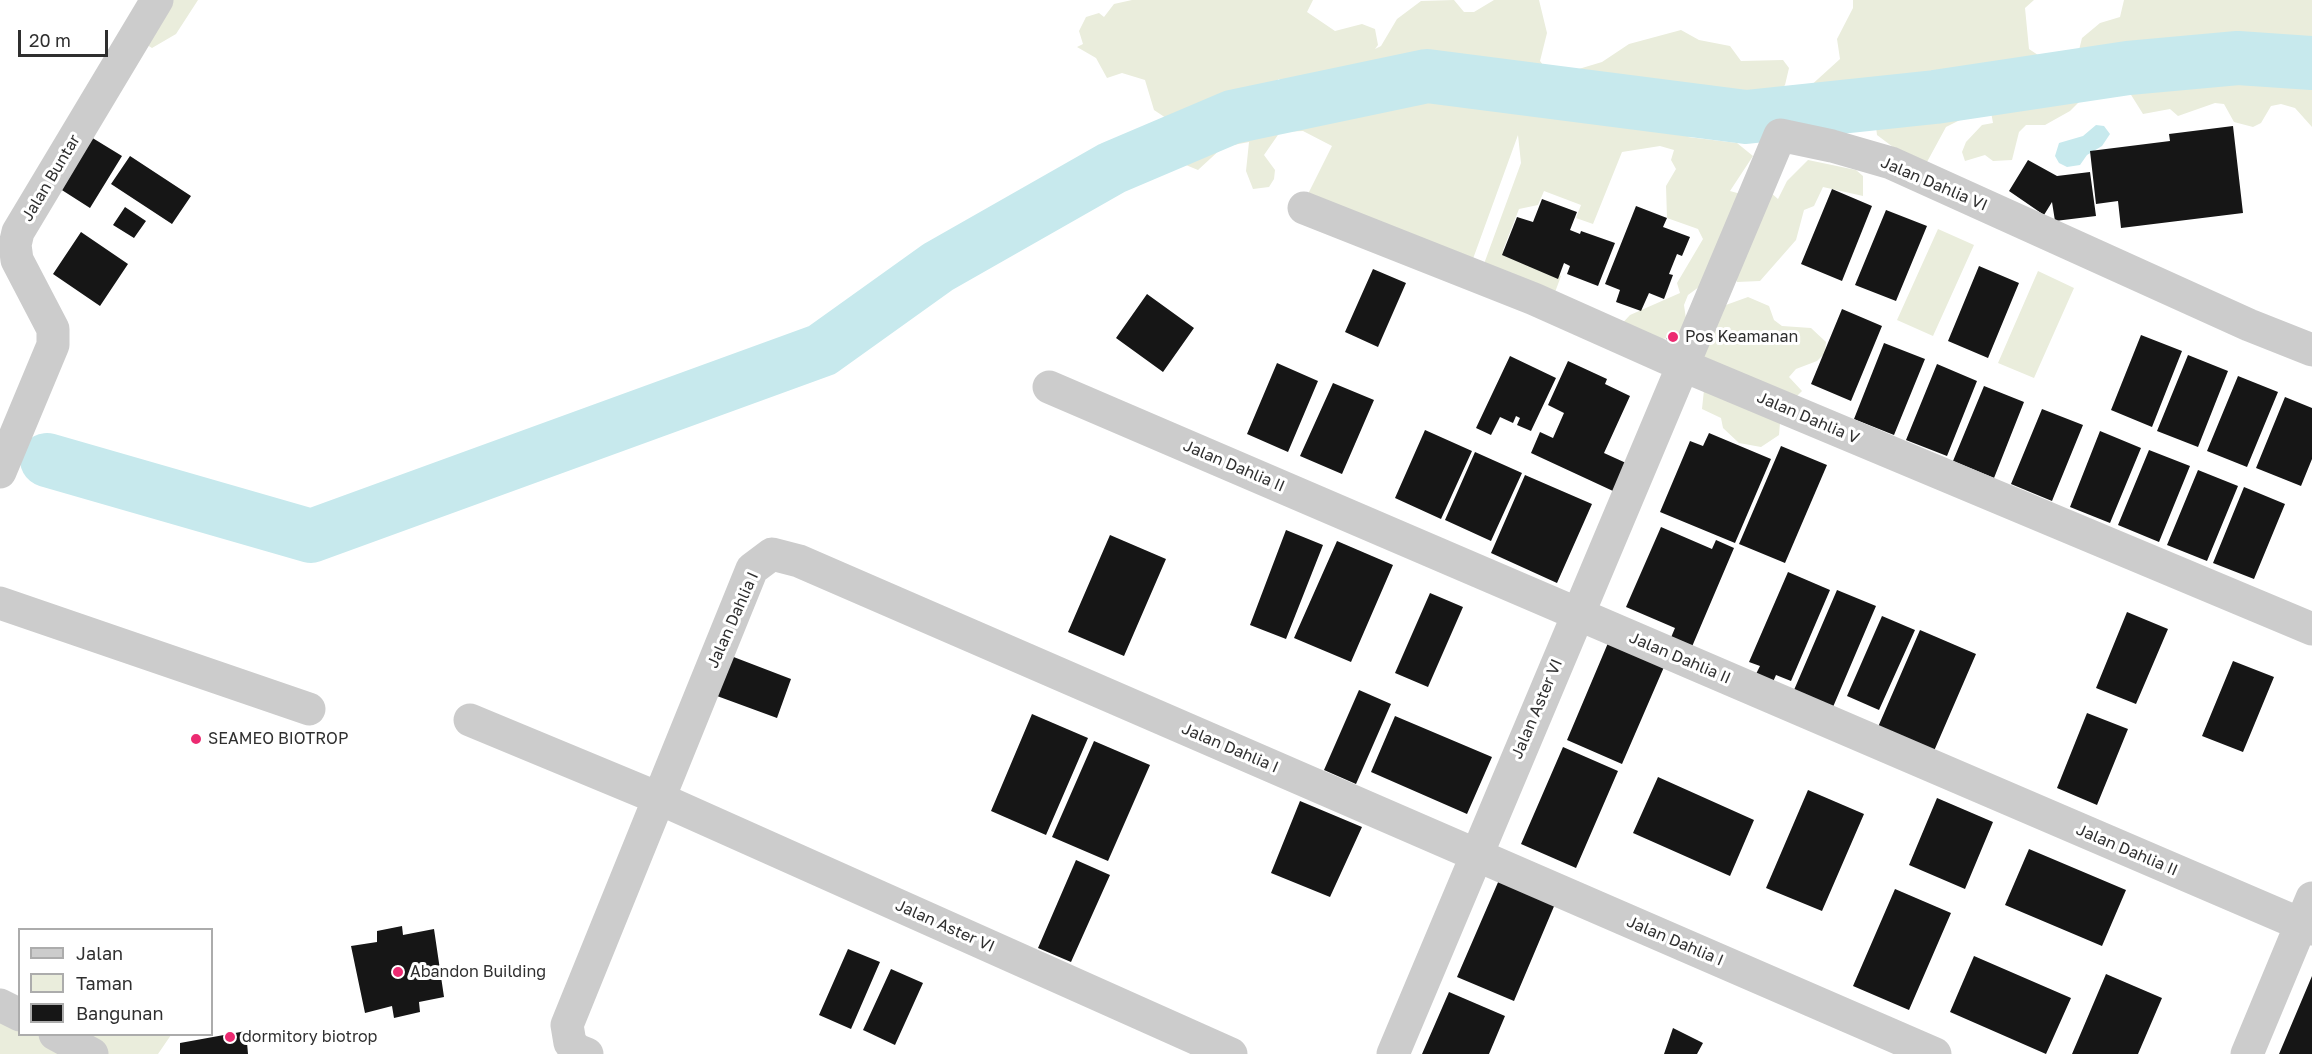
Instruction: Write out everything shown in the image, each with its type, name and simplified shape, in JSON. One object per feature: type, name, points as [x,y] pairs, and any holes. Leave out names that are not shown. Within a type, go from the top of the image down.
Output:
[{"type":"street","name":"Jalan Buntar","points":[[0,472],[52,345],[53,329],[17,260],[15,245],[18,232],[157,0]]},
{"type":"street","name":"Jalan Dahlia VI","points":[[1682,365],[1780,135],[1832,146],[1891,163],[2250,325],[2312,350]]},
{"type":"street","name":"Jalan Dahlia V","points":[[1304,208],[1534,299],[1682,365],[2312,628]]},
{"type":"street","name":"Jalan Aster VI","points":[[1393,1054],[1682,365]]},
{"type":"street","name":"Jalan Dahlia II","points":[[1049,387],[1577,614],[2308,917]]},
{"type":"street","name":"Jalan Dahlia I","points":[[658,798],[752,569],[772,554],[799,561],[1935,1054]]},
{"type":"street","points":[[0,603],[309,709]]},
{"type":"street","name":"Jalan Aster VI","points":[[470,720],[658,798],[1231,1054]]},
{"type":"street","points":[[586,1054],[577,1050],[570,1042],[567,1025],[658,798]]},
{"type":"street","points":[[2247,1054],[2308,917]]},
{"type":"street","points":[[0,1005],[18,1014]]},
{"type":"street","points":[[57,1036],[92,1054]]},
{"type":"green space","points":[[144,0],[198,0],[176,34],[152,48],[134,37]]},
{"type":"green space","points":[[1132,0],[1313,0],[1307,12],[1335,31],[1362,24],[1375,29],[1378,45],[1375,49],[1381,46],[1397,19],[1421,1],[1454,0],[1464,12],[1474,12],[1494,0],[1539,0],[1547,33],[1540,61],[1552,77],[1602,62],[1629,44],[1681,30],[1699,40],[1730,46],[1741,61],[1783,60],[1789,68],[1785,85],[1762,111],[1756,128],[1720,136],[1694,132],[1688,137],[1737,143],[1753,156],[1730,191],[1748,196],[1763,186],[1778,199],[1787,181],[1808,160],[1856,170],[1863,176],[1863,196],[1823,187],[1814,206],[1804,210],[1796,240],[1760,281],[1737,282],[1724,255],[1707,281],[1688,295],[1684,305],[1687,326],[1681,335],[1658,340],[1617,329],[1630,315],[1680,293],[1677,283],[1703,239],[1698,229],[1667,218],[1666,186],[1676,169],[1671,160],[1674,150],[1660,146],[1622,152],[1593,224],[1576,218],[1581,205],[1544,191],[1538,205],[1519,209],[1503,250],[1561,276],[1554,295],[1481,272],[1521,163],[1518,135],[1470,267],[1304,202],[1332,146],[1303,131],[1280,132],[1264,155],[1275,170],[1274,179],[1269,187],[1253,189],[1246,171],[1249,142],[1223,147],[1198,170],[1181,163],[1173,166],[1188,124],[1219,118],[1233,103],[1251,97],[1230,94],[1206,116],[1166,118],[1154,110],[1145,80],[1122,73],[1107,78],[1096,58],[1077,47],[1083,44],[1079,31],[1086,17],[1099,13],[1104,17],[1114,4]],"holes":[[[1279,79],[1282,82],[1272,92],[1255,96]]]},
{"type":"green space","points":[[1853,0],[2034,0],[2025,8],[2029,49],[2038,55],[2066,61],[2077,58],[2082,38],[2100,23],[2120,17],[2124,0],[2312,0],[2312,127],[2295,108],[2281,104],[2271,106],[2261,123],[2253,127],[2234,122],[2224,104],[2215,103],[2178,116],[2170,109],[2143,114],[2128,90],[2109,84],[2091,90],[2070,111],[2045,125],[2026,125],[2019,132],[2012,160],[1993,161],[1985,155],[1965,161],[1962,152],[1966,142],[1982,125],[1993,123],[1991,112],[1982,109],[1946,127],[1927,162],[1893,147],[1877,135],[1874,110],[1865,109],[1821,129],[1817,119],[1821,104],[1804,99],[1807,89],[1840,59],[1837,39],[1853,8]]},
{"type":"green space","points":[[1938,229],[1974,245],[1933,336],[1897,320]]},
{"type":"green space","points":[[2038,271],[2074,288],[2034,378],[1998,363]]},
{"type":"green space","points":[[1748,297],[1769,306],[1774,320],[1782,326],[1811,328],[1826,342],[1825,353],[1817,361],[1796,369],[1789,377],[1802,391],[1794,399],[1780,423],[1779,435],[1761,447],[1739,443],[1723,428],[1721,418],[1702,409],[1704,390],[1696,344],[1712,310]]},
{"type":"green space","points":[[0,991],[18,1000],[18,1036],[170,1036],[158,1054],[0,1054]]},
{"type":"water","points":[[2096,125],[2104,126],[2110,134],[2102,146],[2087,155],[2080,165],[2067,167],[2059,163],[2055,156],[2059,143],[2083,136]]},
{"type":"building","points":[[2233,126],[2243,213],[2121,228],[2118,201],[2096,204],[2090,151],[2170,141],[2169,134]]},
{"type":"building","points":[[86,134],[122,156],[90,208],[54,185]]},
{"type":"building","points":[[130,156],[191,196],[172,224],[111,184]]},
{"type":"building","points":[[2028,160],[2057,176],[2090,172],[2096,216],[2055,221],[2052,202],[2044,215],[2009,191]]},
{"type":"building","points":[[1832,189],[1872,206],[1842,281],[1801,264]]},
{"type":"building","points":[[1542,199],[1577,212],[1570,230],[1580,234],[1581,231],[1615,243],[1598,286],[1567,274],[1570,266],[1564,263],[1558,279],[1502,255],[1517,217],[1533,222]]},
{"type":"building","points":[[1636,206],[1667,218],[1663,227],[1690,237],[1682,256],[1677,254],[1669,274],[1673,275],[1664,299],[1649,293],[1641,311],[1616,302],[1620,290],[1605,284]]},
{"type":"building","points":[[125,207],[146,221],[134,238],[113,225]]},
{"type":"building","points":[[1886,210],[1927,226],[1896,301],[1855,285]]},
{"type":"building","points":[[81,232],[128,264],[100,306],[53,274]]},
{"type":"building","points":[[1979,266],[2019,283],[1988,358],[1948,341]]},
{"type":"building","points":[[1373,269],[1406,283],[1378,347],[1345,332]]},
{"type":"building","points":[[1147,294],[1194,328],[1163,372],[1116,338]]},
{"type":"building","points":[[1842,309],[1882,326],[1851,401],[1811,384]]},
{"type":"building","name":"Pos Keamanan","points":[[1670,331],[1680,335],[1676,344],[1666,339]]},
{"type":"building","points":[[2141,335],[2182,351],[2152,427],[2111,410]]},
{"type":"building","points":[[1884,343],[1925,359],[1894,435],[1854,419]]},
{"type":"building","points":[[2188,355],[2228,371],[2198,447],[2157,431]]},
{"type":"building","points":[[1510,356],[1556,378],[1531,431],[1517,425],[1520,418],[1516,416],[1513,423],[1500,417],[1491,435],[1476,428]]},
{"type":"building","points":[[1568,361],[1607,379],[1605,384],[1630,396],[1604,453],[1626,463],[1613,491],[1531,453],[1540,432],[1553,438],[1564,413],[1548,405]]},
{"type":"building","points":[[1277,363],[1318,381],[1288,452],[1247,434]]},
{"type":"building","points":[[1937,364],[1977,381],[1947,456],[1906,440]]},
{"type":"building","points":[[2238,376],[2278,392],[2247,467],[2207,451]]},
{"type":"building","points":[[1333,383],[1374,400],[1342,474],[1300,456]]},
{"type":"building","points":[[1984,386],[2024,402],[1994,478],[1953,461]]},
{"type":"building","points":[[2285,397],[2312,408],[2312,459],[2301,486],[2256,468]]},
{"type":"building","points":[[2042,409],[2083,425],[2052,501],[2011,484]]},
{"type":"building","points":[[1425,430],[1472,451],[1441,519],[1395,498]]},
{"type":"building","points":[[2100,431],[2141,448],[2110,523],[2070,507]]},
{"type":"building","points":[[1709,433],[1771,459],[1735,543],[1660,512],[1690,441],[1703,446]]},
{"type":"building","points":[[1781,446],[1827,465],[1785,563],[1739,544]]},
{"type":"building","points":[[2149,450],[2190,466],[2159,542],[2118,525]]},
{"type":"building","points":[[1475,452],[1522,473],[1491,541],[1445,520]]},
{"type":"building","points":[[2198,470],[2238,486],[2207,561],[2167,545]]},
{"type":"building","points":[[1525,475],[1592,504],[1557,583],[1491,553]]},
{"type":"building","points":[[2244,487],[2285,504],[2254,579],[2213,563]]},
{"type":"building","points":[[1661,527],[1712,549],[1716,540],[1734,548],[1688,656],[1667,647],[1675,628],[1626,607]]},
{"type":"building","points":[[1286,530],[1323,545],[1286,639],[1250,625]]},
{"type":"building","points":[[1110,535],[1166,559],[1124,656],[1068,632]]},
{"type":"building","points":[[1337,541],[1393,565],[1351,662],[1294,638]]},
{"type":"building","points":[[1788,572],[1830,590],[1791,681],[1776,675],[1773,682],[1756,674],[1760,666],[1749,662]]},
{"type":"building","points":[[1837,590],[1876,606],[1830,714],[1791,697]]},
{"type":"building","points":[[1430,593],[1463,607],[1428,687],[1395,673]]},
{"type":"building","points":[[2127,612],[2168,629],[2136,704],[2096,688]]},
{"type":"building","points":[[1882,616],[1915,630],[1879,710],[1847,696]]},
{"type":"building","points":[[1920,630],[1976,654],[1934,751],[1878,727]]},
{"type":"building","points":[[1608,643],[1664,667],[1622,764],[1567,740]]},
{"type":"building","points":[[731,656],[791,679],[777,718],[717,696]]},
{"type":"building","points":[[2233,661],[2274,677],[2243,752],[2202,736]]},
{"type":"building","points":[[1359,690],[1391,704],[1356,784],[1324,770]]},
{"type":"building","points":[[2087,713],[2128,729],[2097,805],[2057,788]]},
{"type":"building","points":[[1032,714],[1088,738],[1046,835],[991,811]]},
{"type":"building","points":[[1395,716],[1492,757],[1467,814],[1371,772]]},
{"type":"building","points":[[1094,741],[1150,765],[1108,861],[1052,837]]},
{"type":"building","points":[[1563,747],[1618,771],[1576,868],[1521,844]]},
{"type":"building","points":[[1658,777],[1754,820],[1730,876],[1633,833]]},
{"type":"building","points":[[1808,790],[1864,814],[1822,911],[1766,888]]},
{"type":"building","points":[[1937,798],[1993,822],[1965,889],[1909,865]]},
{"type":"building","points":[[1300,801],[1362,827],[1330,897],[1271,873]]},
{"type":"building","points":[[2029,849],[2126,890],[2102,946],[2005,905]]},
{"type":"building","points":[[1076,860],[1110,875],[1071,962],[1038,948]]},
{"type":"building","points":[[1499,880],[1555,904],[1514,1001],[1457,977]]},
{"type":"building","points":[[1895,889],[1951,913],[1909,1010],[1853,986]]},
{"type":"building","name":"Abandon Building","points":[[402,926],[403,935],[434,929],[444,997],[419,1002],[420,1012],[394,1018],[392,1006],[365,1013],[351,946],[377,942],[377,931]]},
{"type":"building","points":[[848,949],[880,962],[851,1029],[819,1015]]},
{"type":"building","points":[[1974,956],[2071,998],[2046,1054],[1950,1012]]},
{"type":"building","points":[[891,969],[923,983],[895,1045],[863,1030]]},
{"type":"building","points":[[2106,974],[2162,998],[2138,1054],[2072,1054]]},
{"type":"building","points":[[2312,976],[2312,1054],[2279,1054]]},
{"type":"building","points":[[1449,992],[1505,1016],[1489,1054],[1422,1054]]},
{"type":"building","points":[[1673,1028],[1703,1043],[1697,1054],[1664,1054]]},
{"type":"building","name":"dormitory biotrop","points":[[246,1031],[248,1054],[180,1054],[180,1043]]},
{"type":"waterway","points":[[47,460],[311,536],[822,350],[938,267],[1112,168],[1232,117],[1427,76],[1746,117],[1935,97],[2128,68],[2238,58],[2312,63]]},
{"type":"place","name":"Pos Keamanan","points":[[1673,337]]},
{"type":"place","name":"SEAMEO BIOTROP","points":[[196,739]]},
{"type":"place","name":"Abandon Building","points":[[398,972]]},
{"type":"place","name":"dormitory biotrop","points":[[230,1037]]}]
